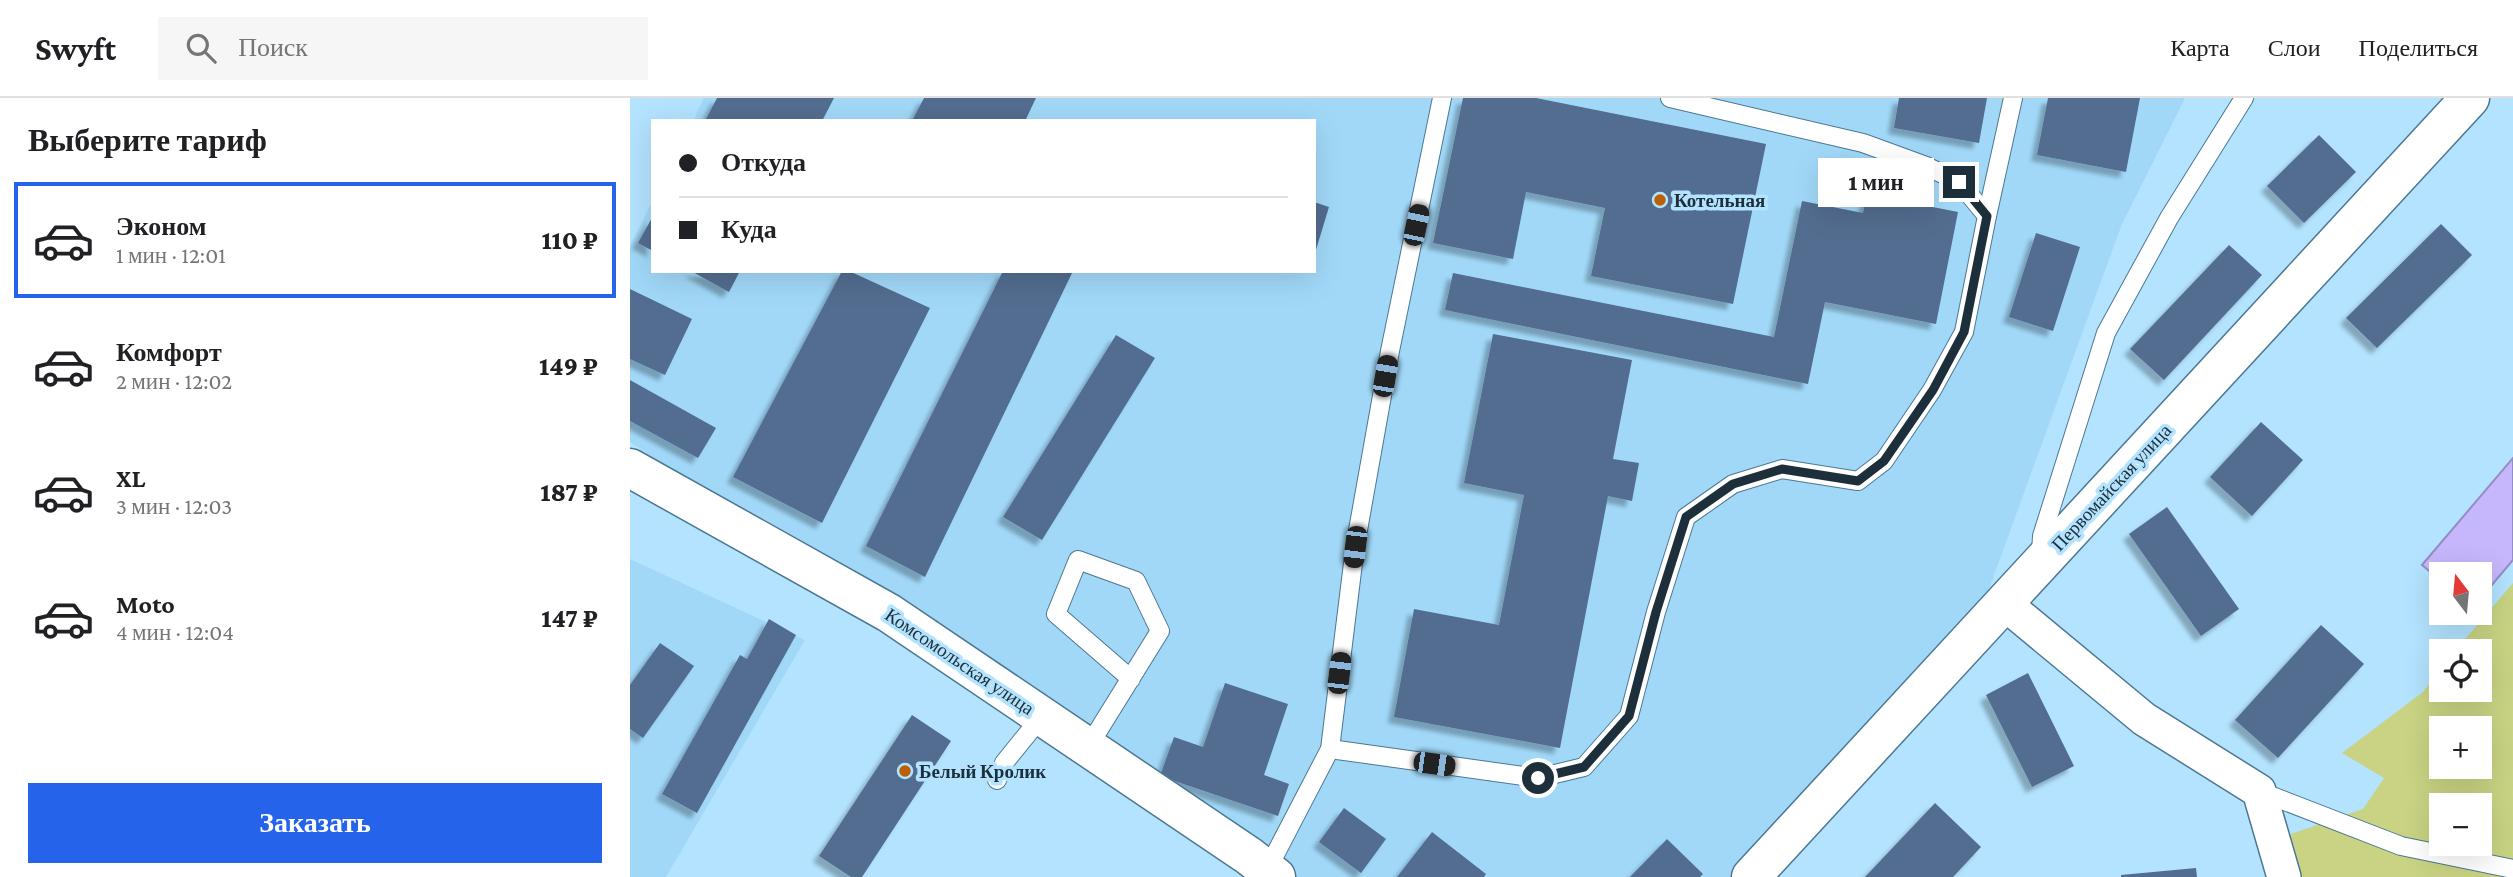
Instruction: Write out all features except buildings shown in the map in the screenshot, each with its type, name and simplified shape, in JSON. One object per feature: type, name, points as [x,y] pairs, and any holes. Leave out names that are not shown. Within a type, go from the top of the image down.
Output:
[{"type":"street","name":"Первомайская улица","points":[[1751,877],[2470,98]]},
{"type":"street","name":"Комсомольская улица","points":[[630,468],[890,612],[1272,874]]},
{"type":"street","points":[[2004,603],[2144,719],[2259,791],[2284,877]]},
{"type":"lane","points":[[1272,874],[1330,749],[1355,547],[1390,351],[1442,98]]},
{"type":"lane","points":[[1670,98],[1863,143],[1926,166],[1959,182],[1987,216]]},
{"type":"lane","points":[[1330,749],[1538,778],[1584,767],[1629,716],[1656,612],[1686,517],[1733,484],[1782,469],[1858,481],[1884,461],[1933,390],[1964,332],[2013,98]]},
{"type":"lane","points":[[2040,564],[2042,536],[2106,333],[2169,218],[2244,98]]},
{"type":"lane","points":[[1088,747],[1131,679],[1160,631],[1136,581],[1078,560],[1056,614],[1131,679]]},
{"type":"lane","points":[[997,780],[1004,763],[1042,716]]},
{"type":"lane","points":[[2259,791],[2401,846],[2513,869]]},
{"type":"shaded area","points":[[704,98],[2185,98],[2122,224],[1971,638],[1747,877],[1263,877],[1088,747],[630,442],[630,246],[651,204],[651,273],[1316,273],[1316,119],[694,119]]},
{"type":"shaded area","points":[[2513,458],[2513,560],[2492,585],[2492,562],[2429,562],[2429,571],[2422,565]]},
{"type":"shaded area","points":[[630,559],[805,640],[666,877],[630,877]]},
{"type":"green space","points":[[2513,583],[2513,877],[2294,877],[2288,835],[2363,809],[2384,778],[2342,753],[2423,692],[2429,684],[2429,702],[2492,702],[2492,639],[2465,639],[2477,625],[2492,625],[2492,608]]},
{"type":"place","name":"Котельная","points":[[1660,200]]},
{"type":"place","name":"Белый Кролик","points":[[905,771]]},
{"type":"route","points":[[1538,778],[1584,767],[1629,716],[1656,612],[1686,517],[1733,484],[1782,469],[1858,481],[1884,461],[1933,390],[1964,332],[1987,216],[1959,182]]}]
